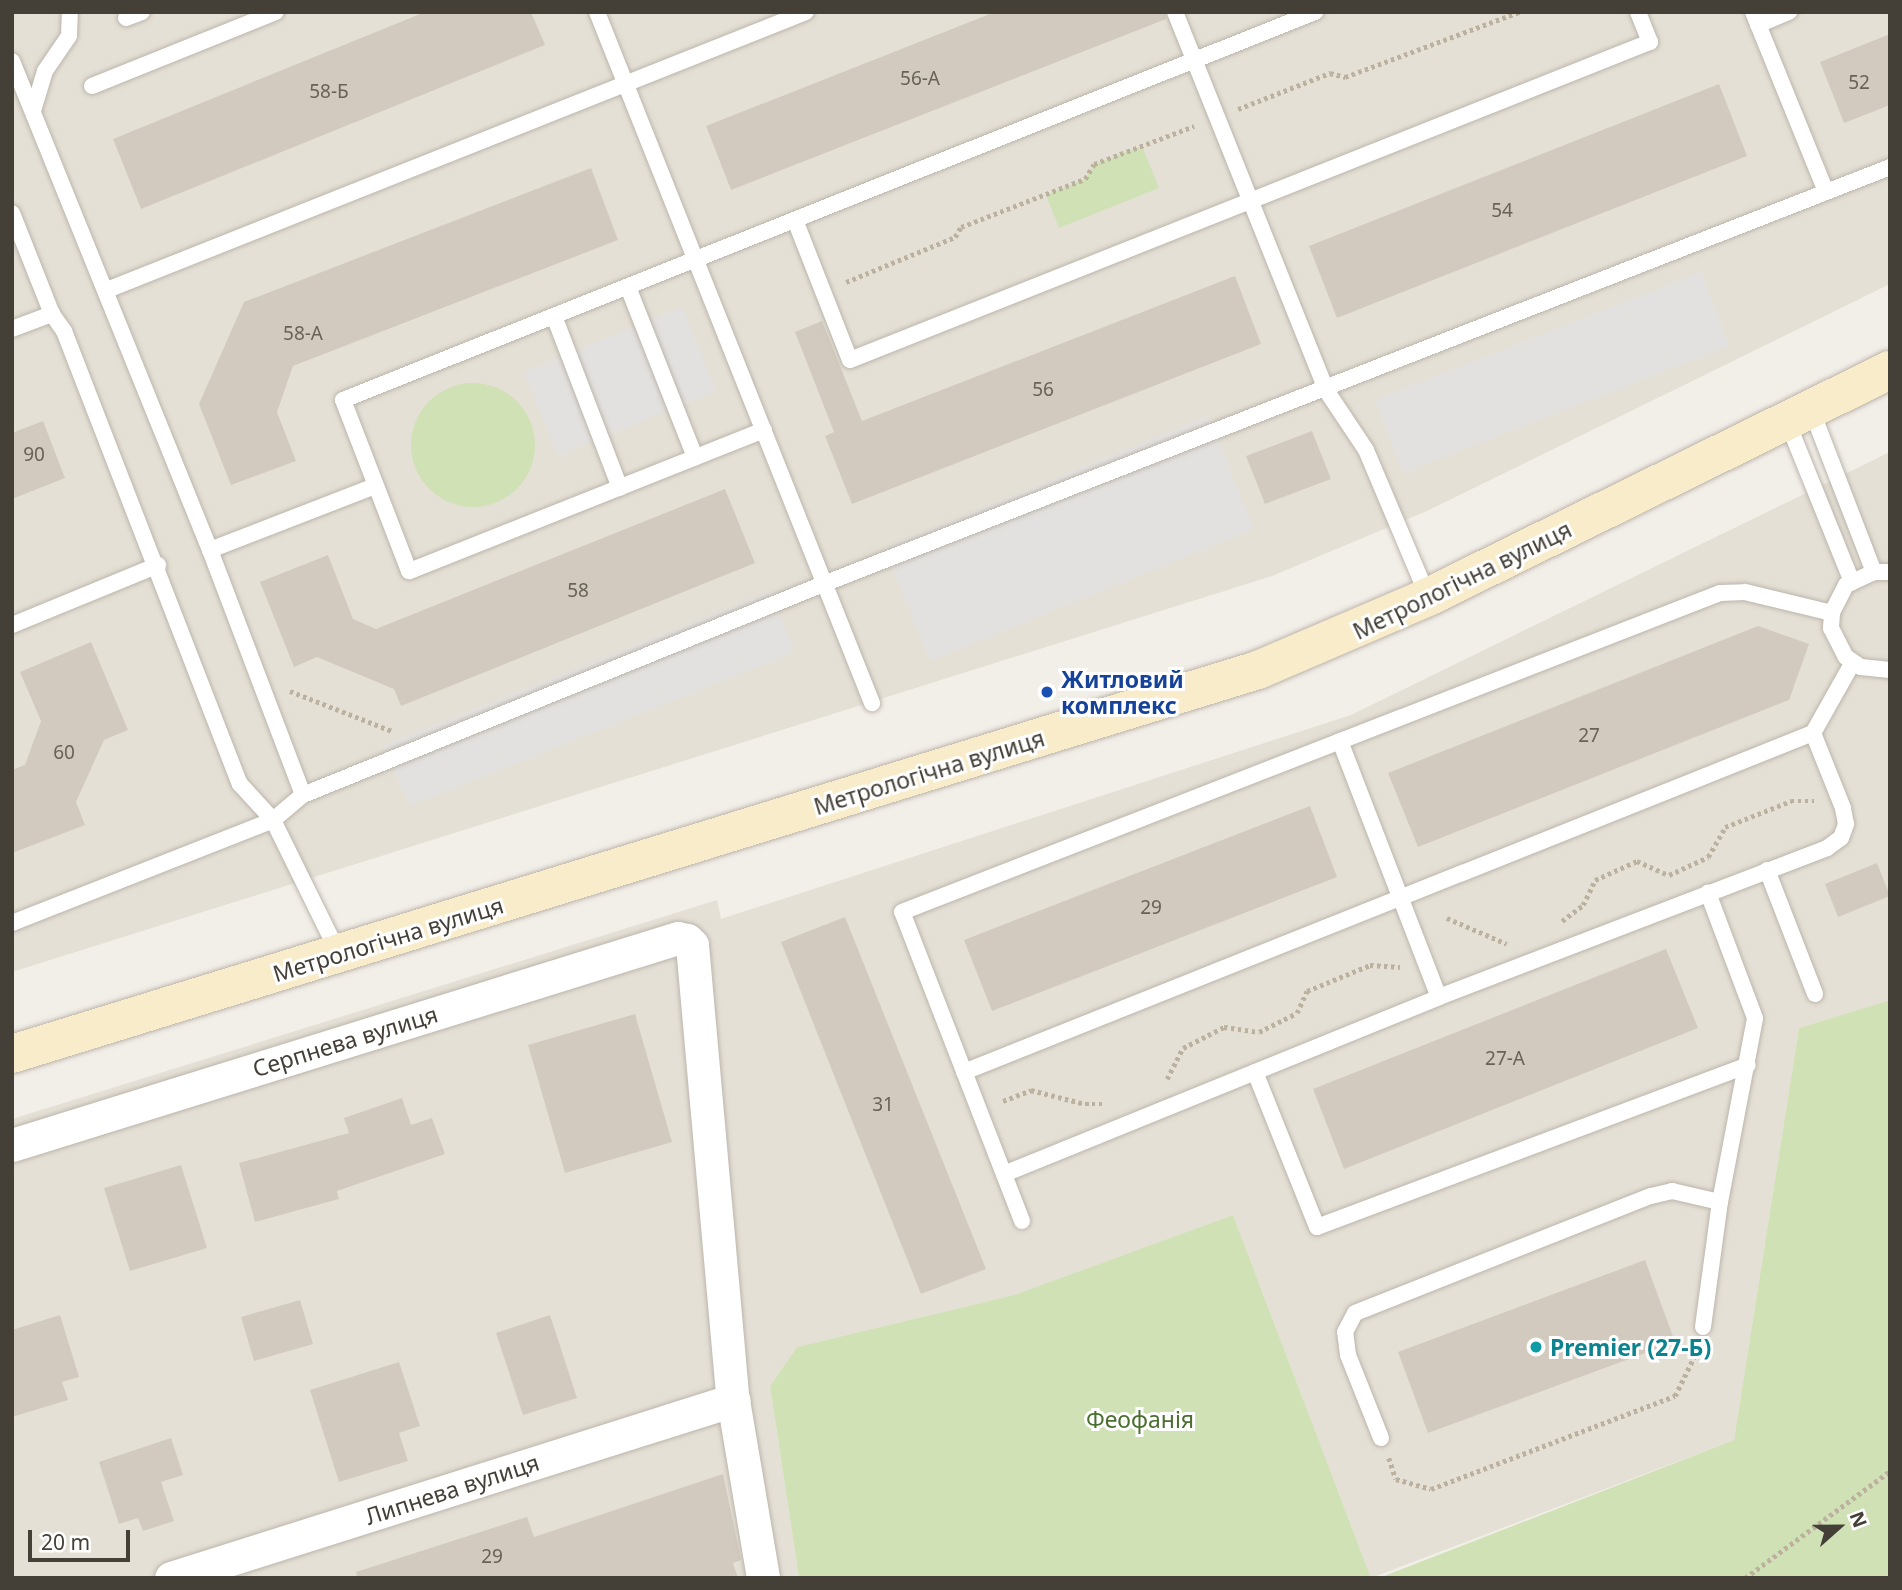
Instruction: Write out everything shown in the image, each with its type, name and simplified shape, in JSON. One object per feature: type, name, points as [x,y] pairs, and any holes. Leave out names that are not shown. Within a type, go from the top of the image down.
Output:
[{"type":"street","name":"Метрологічна вулиця","points":[[12,1054],[1258,670],[1428,597],[1890,370]]},
{"type":"street","name":"Серпнева вулиця","points":[[12,1145],[678,937],[692,945],[733,1400]]},
{"type":"street","name":"Липнева вулиця","points":[[170,1578],[733,1400]]},
{"type":"street","points":[[733,1400],[763,1578]]},
{"type":"lane","points":[[33,111],[45,71],[69,36],[70,12]]},
{"type":"lane","points":[[92,86],[276,12]]},
{"type":"lane","points":[[597,12],[872,703]]},
{"type":"lane","points":[[107,290],[806,12]]},
{"type":"lane","points":[[1175,12],[1326,390],[1366,450],[1428,597]]},
{"type":"lane","points":[[764,430],[409,571],[343,400],[1315,12]]},
{"type":"lane","points":[[795,220],[850,360],[1251,204],[1650,43],[1638,12]]},
{"type":"lane","points":[[1789,12],[1755,19],[1826,192]]},
{"type":"lane","points":[[12,61],[107,290],[303,795]]},
{"type":"lane","points":[[12,923],[273,820],[303,795],[826,583],[1326,390],[1890,167]]},
{"type":"lane","points":[[12,214],[52,314],[64,331],[158,565],[240,783],[273,820],[340,954]]},
{"type":"lane","points":[[628,287],[695,457]]},
{"type":"lane","points":[[12,330],[52,314]]},
{"type":"lane","points":[[554,316],[620,488]]},
{"type":"lane","points":[[1799,415],[1882,572],[1852,582],[1837,598],[1832,613],[1836,643],[1853,662],[1877,671],[1890,670]]},
{"type":"lane","points":[[1799,415],[1852,582]]},
{"type":"lane","points":[[210,550],[375,486]]},
{"type":"lane","points":[[12,625],[158,565]]},
{"type":"lane","points":[[1022,1222],[902,912],[1720,593],[1745,592],[1832,613]]},
{"type":"lane","points":[[964,1072],[1402,900],[1813,733],[1853,662]]},
{"type":"lane","points":[[1004,1174],[1439,997],[1826,848],[1841,838],[1846,824],[1813,733]]},
{"type":"lane","points":[[1340,741],[1439,997]]},
{"type":"lane","points":[[1767,870],[1815,994]]},
{"type":"lane","points":[[1703,1326],[1720,1202],[1755,1017],[1708,893]]},
{"type":"lane","points":[[1255,1072],[1317,1227],[1748,1065]]},
{"type":"lane","points":[[1381,1438],[1348,1355],[1345,1332],[1355,1313],[1651,1196],[1672,1191],[1720,1202]]},
{"type":"path","points":[[823,291],[955,237],[961,228],[1085,179],[1094,164],[1330,73],[1345,77],[1519,12]]},
{"type":"path","points":[[282,688],[397,733]]},
{"type":"path","points":[[1552,929],[1583,905],[1595,880],[1637,861],[1669,875],[1708,857],[1725,827],[1791,801],[1814,801]]},
{"type":"path","points":[[1447,918],[1510,945],[1520,941]]},
{"type":"path","points":[[1157,1085],[1168,1078],[1183,1048],[1224,1027],[1259,1032],[1297,1013],[1307,991],[1370,965],[1406,967]]},
{"type":"path","points":[[979,1110],[1031,1090],[1084,1104],[1110,1104]]},
{"type":"path","points":[[1381,1438],[1396,1479],[1431,1489],[1675,1396],[1693,1365],[1703,1326]]},
{"type":"path","points":[[1745,1578],[1890,1471]]},
{"type":"shaded area","points":[[12,12],[1890,12],[1890,284],[1427,511],[1272,576],[12,972]]},
{"type":"shaded area","points":[[1701,272],[1729,346],[1403,473],[1375,400]]},
{"type":"shaded area","points":[[682,307],[716,391],[558,456],[524,372]]},
{"type":"shaded area","points":[[1208,416],[1254,529],[930,661],[884,548]]},
{"type":"shaded area","points":[[1890,452],[1890,1000],[1799,1028],[1734,1440],[1371,1578],[1233,1215],[1014,1295],[797,1347],[770,1386],[799,1578],[12,1578],[12,1119],[717,900],[721,919],[1351,715]]},
{"type":"shaded area","points":[[770,591],[795,652],[409,806],[384,745]]},
{"type":"green space","points":[[1142,146],[1159,188],[1059,228],[1046,195],[1085,179],[1094,164]]},
{"type":"green space","points":[[473,383],[497,388],[517,401],[530,421],[535,445],[530,469],[517,489],[497,502],[473,507],[449,502],[429,489],[416,469],[411,445],[416,421],[429,401],[449,388]]},
{"type":"green space","points":[[1890,1000],[1890,1578],[1379,1578],[1734,1440],[1799,1028]]},
{"type":"green space","name":"Феофанія","points":[[1233,1215],[1371,1578],[799,1578],[770,1386],[797,1347],[1014,1295]]},
{"type":"building","points":[[425,12],[531,12],[545,45],[141,209],[113,139]]},
{"type":"building","points":[[995,12],[1165,12],[1166,19],[731,190],[706,126]]},
{"type":"building","points":[[1890,34],[1890,105],[1844,123],[1820,62]]},
{"type":"building","points":[[1719,84],[1747,156],[1337,318],[1309,246]]},
{"type":"building","points":[[591,168],[618,240],[293,366],[277,412],[296,461],[231,485],[199,404],[244,302]]},
{"type":"building","points":[[1235,276],[1261,344],[852,504],[825,436],[834,432],[795,332],[822,321],[862,421]]},
{"type":"building","points":[[43,421],[65,478],[12,499],[12,433]]},
{"type":"building","points":[[1312,431],[1331,479],[1265,504],[1246,456]]},
{"type":"building","points":[[725,489],[755,563],[401,706],[394,689],[317,657],[294,667],[260,582],[328,555],[353,619],[376,629]]},
{"type":"building","points":[[1758,626],[1809,644],[1789,700],[1418,847],[1388,773]]},
{"type":"building","points":[[91,642],[128,730],[104,740],[76,802],[85,825],[12,853],[12,770],[25,765],[41,721],[20,672]]},
{"type":"building","points":[[1310,806],[1337,877],[992,1011],[964,940]]},
{"type":"building","points":[[1877,863],[1890,896],[1838,917],[1825,884]]},
{"type":"building","points":[[845,917],[986,1269],[921,1294],[781,942]]},
{"type":"building","points":[[1666,949],[1698,1028],[1344,1169],[1313,1089]]},
{"type":"building","points":[[635,1014],[672,1142],[565,1173],[528,1045]]},
{"type":"building","points":[[402,1098],[411,1125],[432,1118],[445,1154],[337,1191],[339,1199],[255,1222],[239,1163],[349,1133],[344,1118]]},
{"type":"building","points":[[181,1165],[207,1248],[130,1271],[104,1188]]},
{"type":"building","name":"Premier (27-Б)","points":[[1645,1260],[1675,1342],[1428,1433],[1398,1352]]},
{"type":"building","points":[[300,1300],[313,1344],[254,1361],[241,1317]]},
{"type":"building","points":[[60,1315],[79,1377],[62,1382],[68,1400],[12,1417],[12,1330]]},
{"type":"building","points":[[550,1315],[577,1398],[523,1415],[496,1333]]},
{"type":"building","points":[[399,1362],[420,1426],[399,1433],[408,1461],[339,1482],[310,1390]]},
{"type":"building","points":[[171,1438],[183,1475],[161,1482],[174,1521],[143,1531],[138,1518],[119,1524],[99,1462]]},
{"type":"building","points":[[723,1474],[741,1560],[733,1563],[738,1578],[357,1578],[356,1572],[527,1517],[534,1537]]},
{"type":"place","name":"Житловий комплекс","points":[[1047,692]]},
{"type":"place","name":"Premier (27-Б)","points":[[1536,1347]]}]
